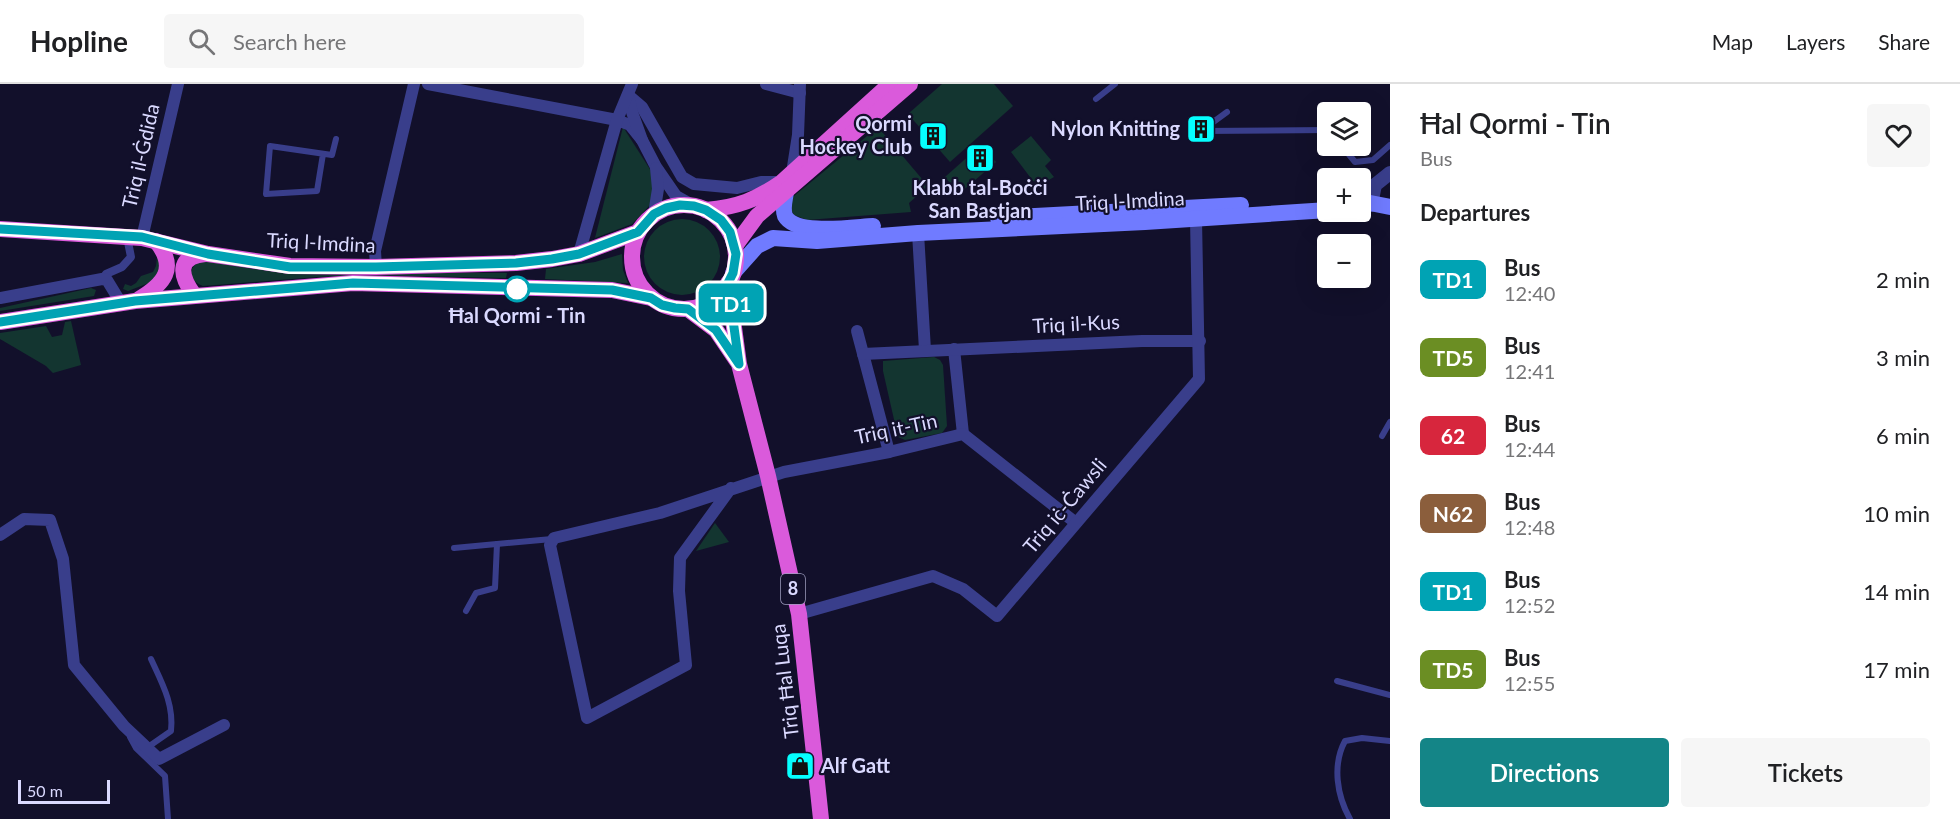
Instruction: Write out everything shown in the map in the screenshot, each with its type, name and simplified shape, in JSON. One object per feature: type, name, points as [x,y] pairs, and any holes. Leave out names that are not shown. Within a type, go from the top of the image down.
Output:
[{"type":"highway","points":[[735,246],[757,216],[817,150],[890,84]]},
{"type":"highway","points":[[651,298],[639,284],[632,267],[632,249],[638,232],[654,214],[673,206],[728,208],[747,203],[787,182],[910,84]]},
{"type":"highway","points":[[700,208],[721,220],[730,232],[735,246]]},
{"type":"highway","name":"Triq l-Imdina","points":[[0,229],[142,238],[208,254],[290,267],[516,263],[579,254],[638,232]]},
{"type":"highway","points":[[128,302],[153,290],[167,272],[167,257],[142,238]]},
{"type":"highway","name":"8","points":[[731,278],[736,254],[735,246]]},
{"type":"highway","points":[[194,295],[185,283],[184,267],[188,259],[194,255],[208,254]]},
{"type":"highway","points":[[688,309],[705,305],[719,296],[731,278]]},
{"type":"highway","name":"Triq Ħal Luqa","points":[[731,278],[739,364],[768,476],[799,614],[821,819]]},
{"type":"highway","points":[[0,322],[128,302],[353,283],[612,290],[651,298]]},
{"type":"highway","name":"8","points":[[651,298],[662,305],[688,309]]},
{"type":"highway","name":"Triq Ħal Luqa","points":[[688,309],[716,330],[739,364]]},
{"type":"main road","name":"Triq l-Imdina","points":[[787,182],[783,207],[785,215],[791,222],[813,229],[1317,201]]},
{"type":"main road","points":[[1371,205],[1390,207]]},
{"type":"main road","name":"Triq l-Imdina","points":[[731,278],[757,246],[773,238],[817,241],[918,233],[1317,211]]},
{"type":"street","name":"Triq il-Ġdida","points":[[142,238],[178,84]]},
{"type":"street","points":[[376,267],[375,251],[414,84]]},
{"type":"street","points":[[428,84],[617,120],[630,125],[642,140]]},
{"type":"street","points":[[630,89],[682,177],[694,184],[738,189],[761,182],[787,182],[798,135],[800,88],[766,84]]},
{"type":"street","points":[[579,254],[617,120],[630,89]]},
{"type":"street","points":[[630,89],[632,112],[642,140],[656,167],[676,196],[700,208]]},
{"type":"street","points":[[798,135],[817,150]]},
{"type":"street","points":[[654,214],[658,189],[656,167]]},
{"type":"street","points":[[1371,192],[1375,185],[1390,173]]},
{"type":"street","name":"Triq iċ-Ċawsli","points":[[799,614],[933,576],[963,590],[997,616],[1199,379],[1196,219]]},
{"type":"street","points":[[918,233],[925,350]]},
{"type":"street","points":[[102,279],[106,274],[122,267],[142,238]]},
{"type":"street","points":[[0,298],[102,279],[107,280],[128,302]]},
{"type":"street","points":[[857,331],[889,452]]},
{"type":"street","name":"Triq il-Kus","points":[[863,354],[1142,341],[1200,341]]},
{"type":"street","points":[[954,349],[963,434]]},
{"type":"street","name":"Triq it-Tin","points":[[554,538],[660,513],[768,476],[889,452],[963,434],[1076,523]]},
{"type":"street","points":[[554,538],[550,545],[587,718],[686,665],[679,591],[680,558],[731,488]]},
{"type":"street","points":[[0,535],[24,519],[50,520],[63,560],[74,665],[124,726],[159,759],[224,725]]},
{"type":"lane","points":[[1096,99],[1115,84]]},
{"type":"lane","points":[[1227,112],[1201,131],[1317,130]]},
{"type":"lane","points":[[323,154],[317,191],[266,194],[270,146],[332,155],[336,139]]},
{"type":"lane","points":[[1350,156],[1355,162],[1373,160],[1390,146]]},
{"type":"lane","points":[[1382,436],[1390,422]]},
{"type":"lane","points":[[454,548],[554,538]]},
{"type":"lane","points":[[466,610],[476,593],[495,588],[496,544]]},
{"type":"lane","points":[[148,747],[171,731],[173,715],[165,688],[151,659]]},
{"type":"lane","points":[[1337,681],[1390,695]]},
{"type":"lane","points":[[124,726],[136,748],[165,776],[168,819]]},
{"type":"lane","points":[[1350,819],[1344,807],[1336,775],[1340,750],[1345,741],[1353,738],[1390,741]]},
{"type":"green space","points":[[942,84],[994,84],[1013,106],[950,162],[908,114]]},
{"type":"green space","points":[[623,127],[653,174],[654,189],[650,205],[632,224],[595,238]]},
{"type":"green space","points":[[878,127],[928,186],[909,203],[911,212],[807,220],[794,215],[789,206],[794,196]]},
{"type":"green space","points":[[1031,136],[1051,160],[1045,166],[1054,177],[1042,184],[1033,181],[1011,152]]},
{"type":"green space","points":[[981,145],[996,162],[959,194],[945,177]]},
{"type":"green space","points":[[675,219],[689,219],[703,225],[714,236],[718,242],[720,257],[718,272],[709,284],[697,293],[675,295],[661,289],[650,278],[644,264],[644,250],[650,236],[661,225]]},
{"type":"green space","points":[[158,249],[162,273],[149,283],[128,291],[123,289],[125,284],[131,286],[141,276],[153,272]]},
{"type":"green space","points":[[622,254],[623,270],[628,283],[545,279],[546,269],[595,262]]},
{"type":"green space","points":[[210,259],[249,268],[309,273],[507,273],[506,278],[365,275],[203,286],[194,280],[191,271],[196,264]]},
{"type":"green space","points":[[91,288],[96,290],[94,296],[0,311],[0,308]]},
{"type":"green space","points":[[71,321],[81,365],[53,373],[46,366],[0,339],[0,333],[46,326],[52,337],[62,335],[65,322]]},
{"type":"green space","points":[[934,357],[943,365],[947,426],[942,433],[905,440],[898,437],[883,371],[883,361]]},
{"type":"green space","points":[[715,523],[729,542],[696,551]]},
{"type":"bus line","name":"TD1","points":[[0,229],[142,237],[208,254],[290,267],[516,263],[579,254],[638,232],[654,214],[666,208],[680,205],[694,206],[706,210],[721,220],[730,232],[735,246],[733,273],[728,283],[739,364],[716,330],[688,309],[662,305],[651,298],[612,290],[353,283],[135,301],[0,322]]},
{"type":"place","name":"Nylon Knitting","points":[[1201,129]]},
{"type":"place","name":"Qormi Hockey Club","points":[[933,136]]},
{"type":"place","name":"Klabb tal-Boċċi San Bastjan","points":[[980,158]]},
{"type":"place","name":"Ħal Qormi - Tin","points":[[517,289]]},
{"type":"place","name":"Alf Gatt","points":[[800,766]]}]
